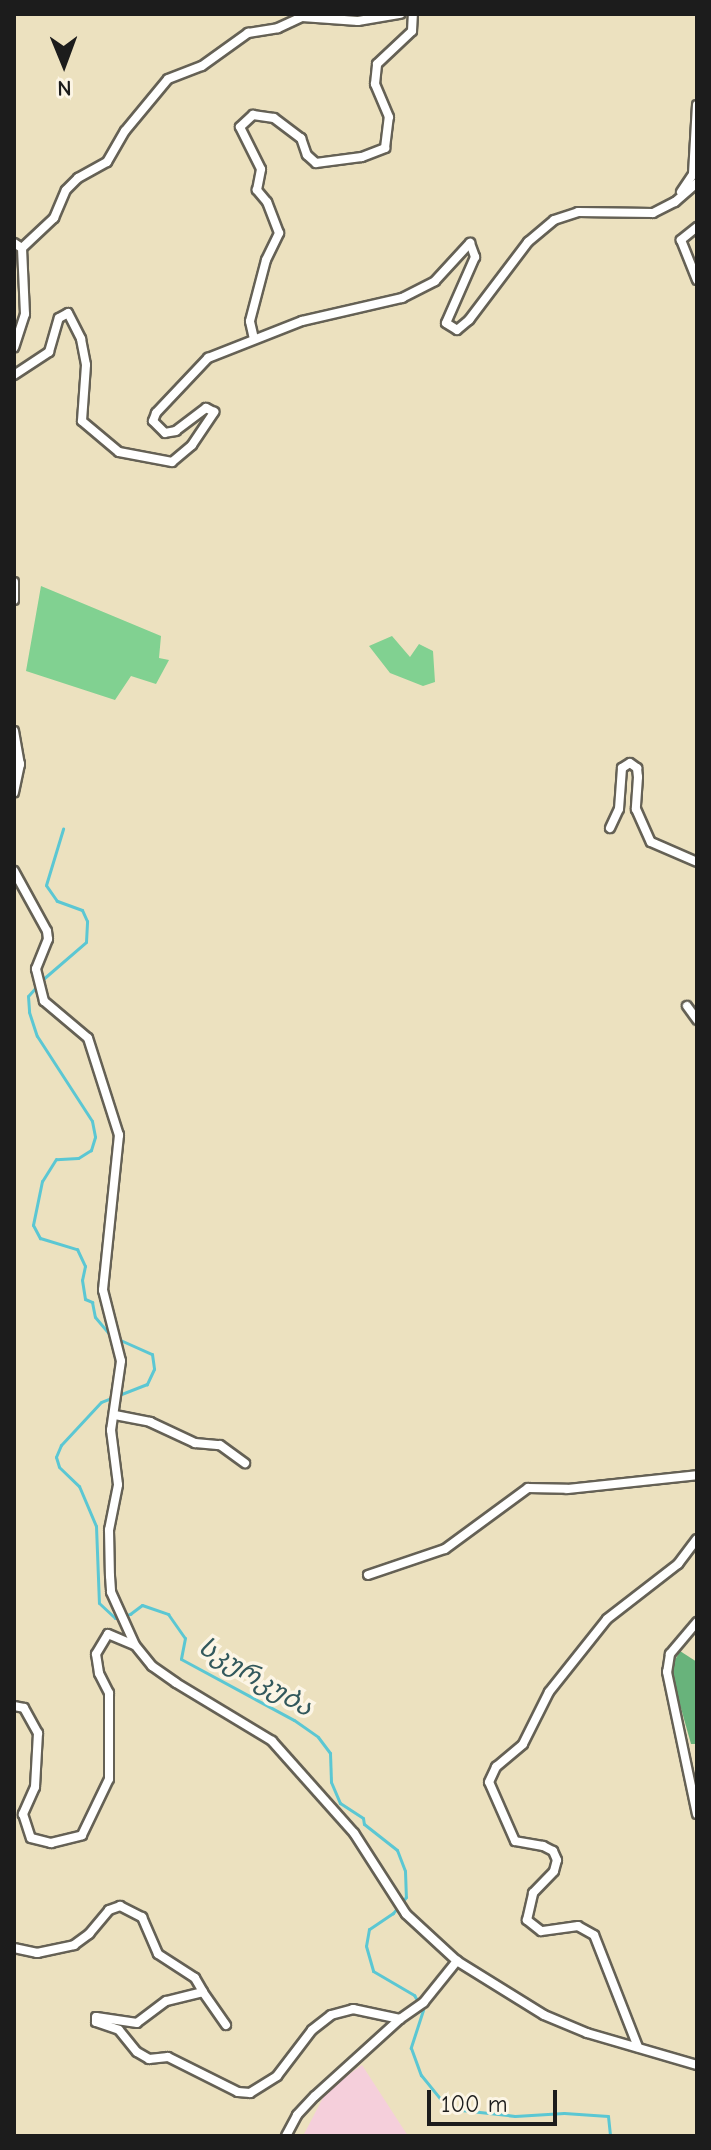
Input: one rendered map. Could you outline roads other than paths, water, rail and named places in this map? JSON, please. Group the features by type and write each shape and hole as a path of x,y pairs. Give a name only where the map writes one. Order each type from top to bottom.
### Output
{"street":[{"path":"14,347 25,314 18,246 54,218 66,190 78,178 107,162 125,131 168,79 202,66 248,33 278,28 302,17 358,21 400,14"},
{"path":"254,339 250,321 266,260 279,233 267,202 257,190 261,169 240,127 253,115 274,118 301,138 307,155 316,163 362,157 385,148 389,117 375,84 377,64 412,31 413,14"},
{"path":"675,202 693,174 697,105"},
{"path":"14,375 49,352 59,318 68,313 81,339 86,365 82,421 119,452 172,462 199,438 214,412 206,408 176,431 165,433 153,421 156,413 208,358 302,321 402,298 435,281 470,243 475,257 446,323 457,330 469,320 528,242 554,220 578,212 653,213 675,202 697,183"},
{"path":"697,227 681,240 697,280"},
{"path":"14,582 14,600"},
{"path":"14,731 20,764 14,792"},
{"path":"610,828 619,809 622,768 630,763 637,768 636,809 651,842 697,862"},
{"path":"14,871 47,931 48,939 36,969 41,993 53,1011 88,1038 119,1135 103,1290 118,1345 120,1390 111,1430 118,1485 109,1530 111,1592 135,1645 152,1666 176,1683 272,1741 354,1833 406,1914 457,1961 544,2015 587,2033 697,2065"},
{"path":"687,1006 697,1020"},
{"path":"115,1415 150,1422 186,1440 220,1445 245,1463"},
{"path":"368,1575 445,1549 528,1488 567,1489 697,1475"},
{"path":"638,2047 594,1935 578,1926 541,1931 527,1920 533,1893 554,1871 557,1860 553,1851 543,1846 515,1841 489,1782 496,1767 523,1744 549,1692 607,1619 678,1564 697,1539"},
{"path":"697,1622 670,1654 667,1672 697,1814"},
{"path":"14,1706 24,1708 38,1733 35,1787 23,1814 31,1838 51,1843 82,1835 109,1779 109,1693 99,1673 96,1654 108,1634 135,1645"},
{"path":"14,1948 37,1953 74,1945 89,1934 109,1910 120,1906 142,1917 158,1954 195,1978 226,2025"},
{"path":"286,2136 297,2115 315,2096 400,2019 420,2005 457,1961"},
{"path":"203,1992 166,2001 137,2023 99,2015 96,2022 119,2030 149,2059 176,2060 229,2088 250,2093 277,2076 312,2030 331,2015 353,2009 400,2019"}],"waterway":[{"name":"სკურკუბა","path":"42,980 86,942 87,921 82,910 57,901 46,885 63,829"},
{"name":"სკურკუბა","path":"37,986 28,996 29,1012 37,1036 92,1121 95,1137 91,1150 78,1158 56,1159 42,1181 33,1225 40,1238 77,1249 85,1266 82,1280 85,1299 92,1302 95,1317 111,1336"},
{"name":"სკურკუბა","path":"118,1339 152,1354 154,1369 147,1384 101,1402 61,1445 56,1457 59,1467 79,1486 96,1526 99,1603 115,1618 130,1614 142,1605 168,1614 185,1638 181,1659 294,1720 318,1737 330,1753 331,1782 340,1803 363,1818 364,1824 397,1850 405,1871 406,1897 393,1913 369,1929 366,1946 373,1971 414,1995 423,2010 411,2048 421,2075 442,2101 461,2110 515,2116 564,2113 608,2116 610,2136"}]}
